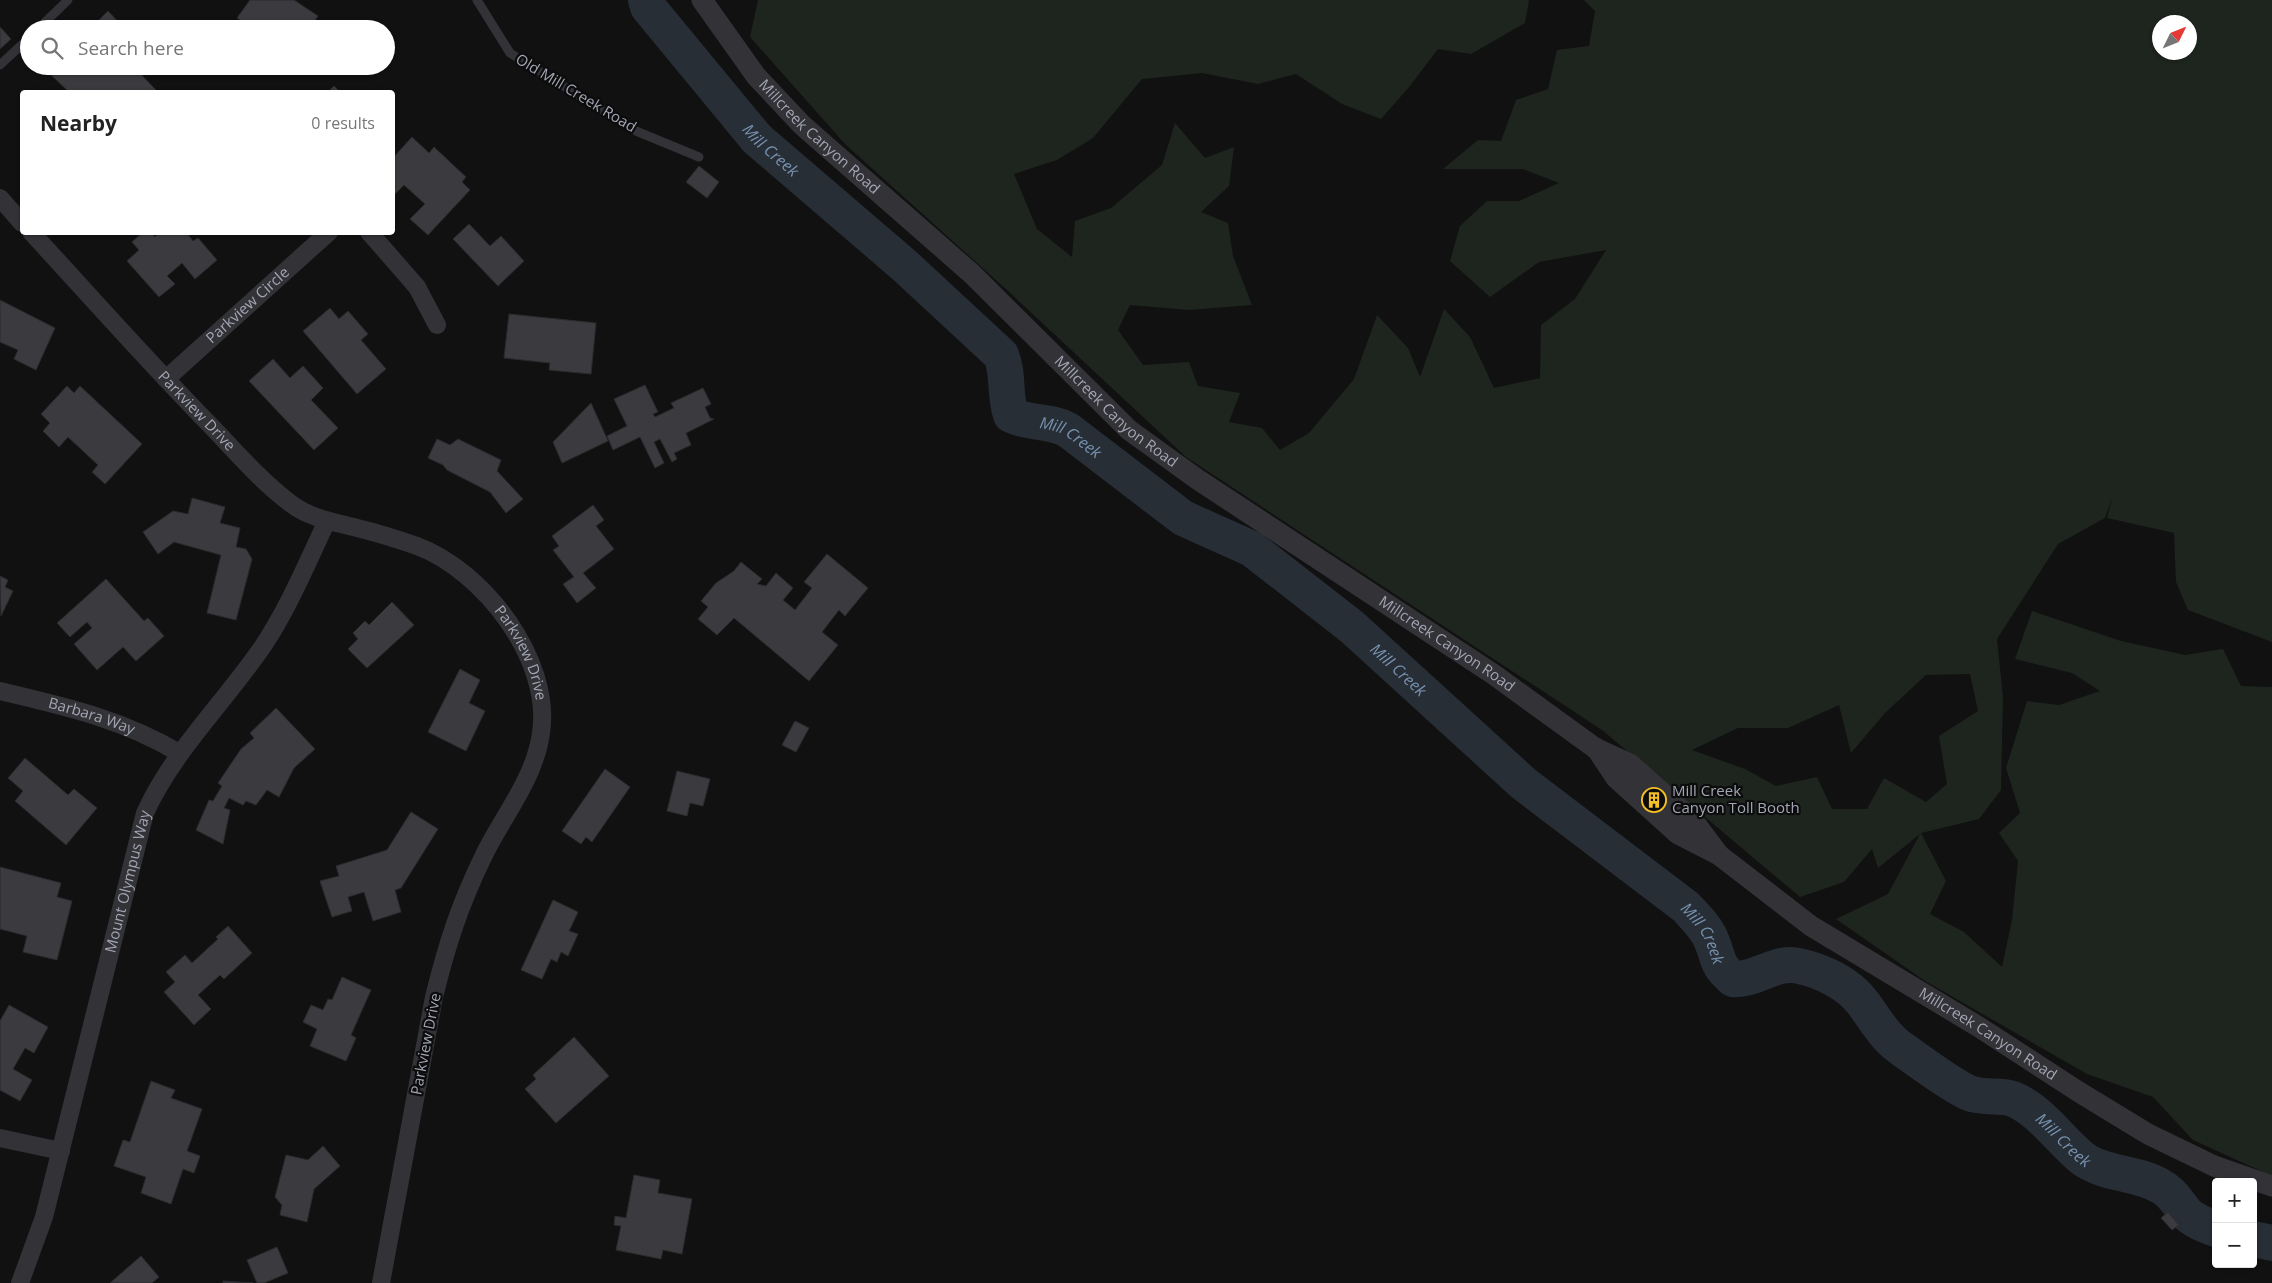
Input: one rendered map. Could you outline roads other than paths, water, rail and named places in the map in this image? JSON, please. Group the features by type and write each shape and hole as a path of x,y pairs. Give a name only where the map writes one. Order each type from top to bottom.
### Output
{"street":[{"name":"Millcreek Canyon Road","path":"702,0 756,76 796,119 960,264 1129,430 1197,479 1493,674 1595,748 1616,778 1678,834 1719,855 1811,926 1979,1026 2106,1109 2185,1153 2239,1176 2272,1186"},
{"path":"0,198 20,221"},
{"name":"Parkview Drive","path":"34,235 166,379 268,484 291,504 327,521 387,536 421,548 446,562 470,580 513,628 527,652 538,682 542,733 536,755 514,802 485,853 456,917 434,997 382,1283"},
{"name":"Parkview Circle","path":"166,379 327,235"},
{"path":"372,235 417,287 437,326"},
{"name":"Mount Olympus Way","path":"20,1283 44,1217 139,831 153,796 179,753 262,646 282,616 327,521"},
{"name":"Barbara Way","path":"0,691 89,714 134,728 179,753"},
{"path":"0,1138 61,1151"}],"lane":[{"path":"47,20 68,0"},
{"name":"Old Mill Creek Road","path":"477,0 510,53 636,130 699,157"},
{"path":"0,65 20,46"}],"waterway":[{"name":"Mill Creek","path":"646,0 648,7 757,139 905,266 1001,355 1011,415 1068,430 1183,518 1252,549 1352,627 1523,783 1686,907 1707,932 1719,962 1733,979 1750,977 1774,968 1791,965 1808,968 1834,979 1857,996 1885,1034 1896,1045 1944,1079 1975,1095 2003,1097 2023,1104 2091,1164 2110,1171 2151,1181 2164,1188 2189,1216 2212,1227"},
{"name":"Mill Creek","path":"2257,1240 2272,1243"}],"place":[{"name":"Mill Creek Canyon Toll Booth","path":"1654,800"}]}
